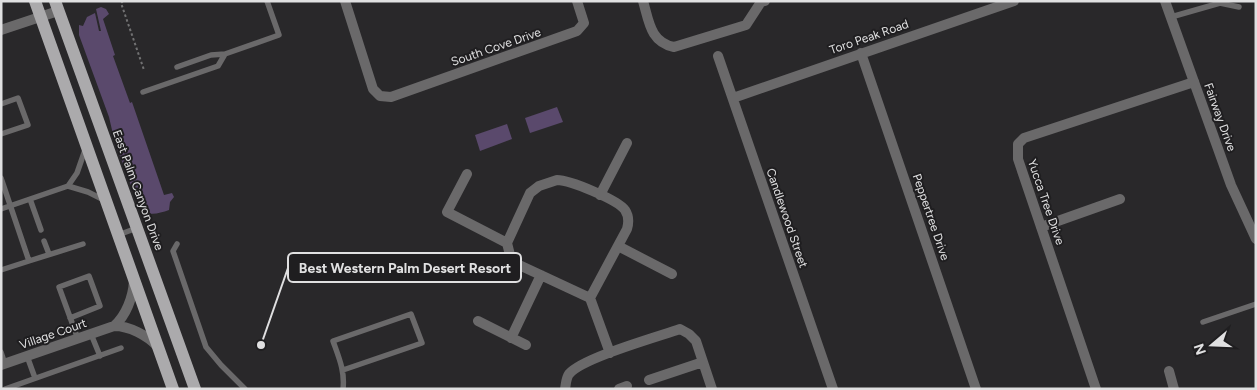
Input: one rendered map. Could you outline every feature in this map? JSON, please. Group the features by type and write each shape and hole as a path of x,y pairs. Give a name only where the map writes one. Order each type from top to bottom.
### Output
{"main road":[{"path":"35,1 173,389"},
{"name":"East Palm Canyon Drive","path":"56,6 195,389"}],"street":[{"name":"South Cove Drive","path":"345,1 373,90 380,96 392,97 578,31 584,23 577,1"},
{"path":"643,1 654,36 663,43 674,47 746,25 761,2 765,1"},
{"name":"Toro Peak Road","path":"733,98 1014,1"},
{"name":"Fairway Drive","path":"1165,1 1231,186 1256,239"},
{"path":"1,30 41,17 56,6"},
{"name":"Peppertree Drive","path":"862,53 976,389"},
{"name":"Candlewood Street","path":"718,56 833,389"},
{"name":"Yucca Tree Drive","path":"1096,389 1018,159 1018,144 1024,138 1194,82"},
{"path":"600,195 627,143"},
{"path":"466,174 447,212 507,243"},
{"path":"590,298 627,229 628,216 620,204 600,195 564,180 550,181 530,193 507,243 510,255 517,264 590,298 610,353"},
{"path":"1041,227 1120,199"},
{"path":"618,246 672,274"},
{"path":"511,338 541,275"},
{"path":"114,326 120,320 130,301 133,294 134,281"},
{"path":"478,321 526,345"},
{"path":"114,326 125,327 148,337 158,348"},
{"name":"Village Court","path":"3,364 114,326"},
{"path":"566,389 567,376 576,367 680,329 696,341 712,389"},
{"path":"649,380 703,362"},
{"path":"1169,371 1174,389"}],"lane":[{"path":"177,67 211,56 225,54 279,35 267,1"},
{"path":"1171,17 1220,3 1239,7"},
{"path":"144,92 218,66 225,54"},
{"path":"1,104 18,98 28,125 1,134"},
{"path":"68,186 77,173 87,146"},
{"path":"1,178 29,261"},
{"path":"1,209 68,186 88,192 106,201"},
{"path":"30,199 41,230"},
{"path":"118,235 137,228"},
{"path":"44,241 49,254"},
{"path":"2,269 83,244"},
{"path":"177,244 173,251 206,347 245,389"},
{"path":"70,318 100,306 89,276 59,287 70,318 78,339"},
{"path":"1203,322 1256,304"},
{"path":"343,370 422,343 411,314 333,342 343,370 343,389"},
{"path":"91,334 100,356"},
{"path":"5,389 121,348"},
{"path":"1,352 3,364"},
{"path":"27,356 36,378"}],"path":[{"path":"123,1 121,3 144,70"}],"shaded area":[{"path":"101,7 106,9 109,14 103,19 115,55 113,56 130,103 132,102 164,195 172,193 174,197 170,202 169,210 156,214 144,211 138,204 115,143 109,117 79,35 79,25 83,26 87,17 95,13 99,31 101,31 96,9"},
{"path":"557,107 563,122 530,133 525,118"},
{"path":"507,124 512,139 480,151 475,135"}],"place":[{"name":"Best Western Palm Desert Resort","path":"261,345"}]}
